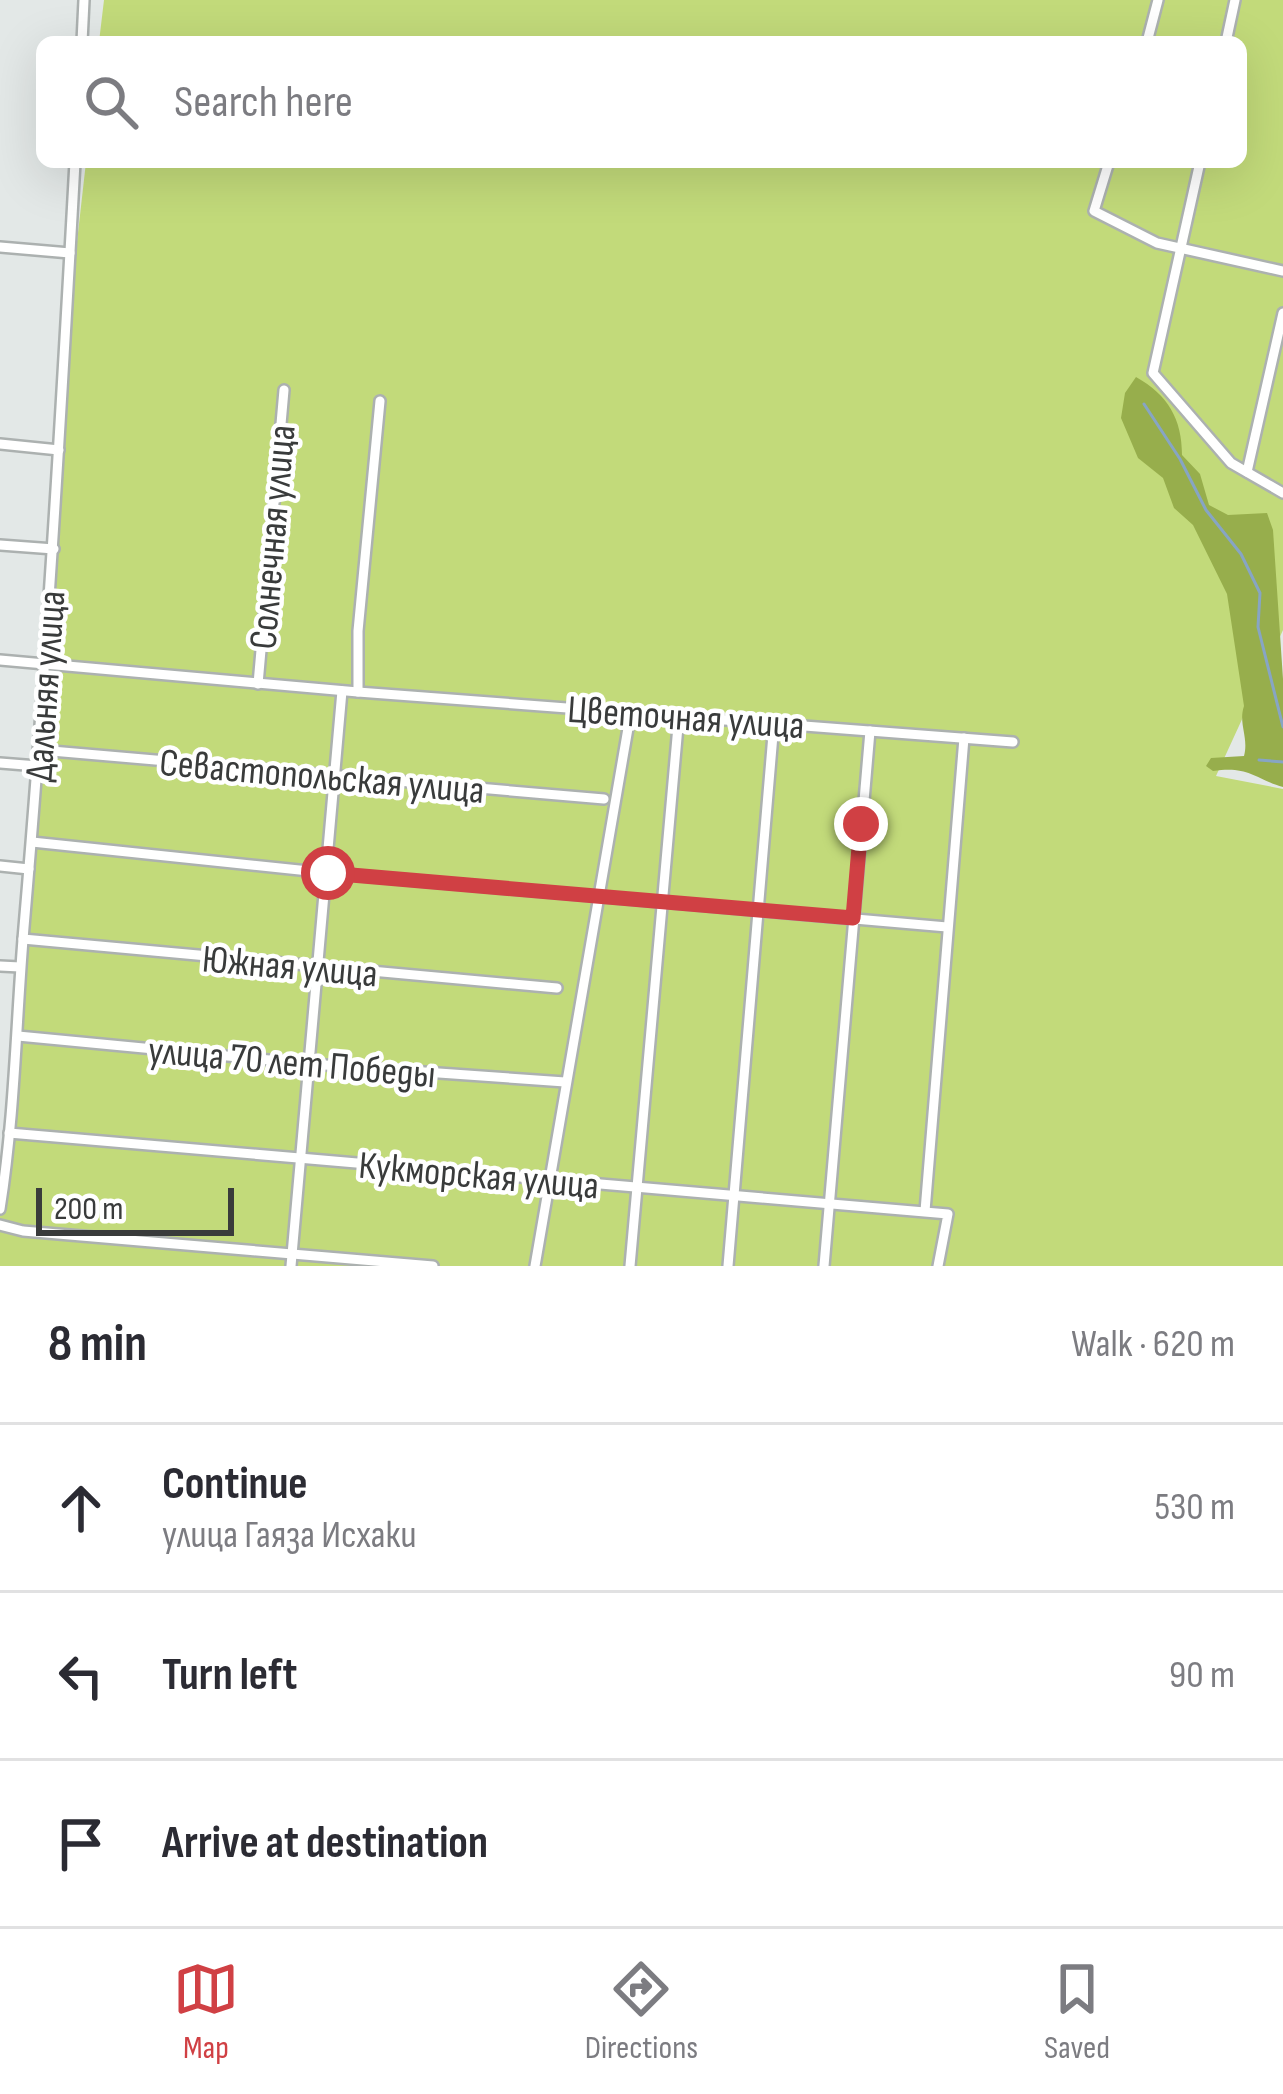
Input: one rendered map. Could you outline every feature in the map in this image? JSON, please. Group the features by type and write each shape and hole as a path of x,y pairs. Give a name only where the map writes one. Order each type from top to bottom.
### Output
{"street":[{"path":"82,36 84,0"},
{"path":"1149,36 1158,0"},
{"path":"1227,36 1235,0"},
{"name":"Дальняя улица","path":"0,1209 47,664 75,168"},
{"path":"1106,168 1094,211 1157,243 1283,271"},
{"path":"1199,168 1154,373 1220,452 1283,493"},
{"path":"0,247 70,253"},
{"path":"1247,472 1283,313"},
{"name":"Солнечная улица","path":"258,683 284,390"},
{"path":"358,692 358,632 380,400"},
{"path":"0,444 59,450"},
{"path":"0,545 54,549"},
{"path":"0,660 47,664"},
{"name":"Цветочная улица","path":"47,664 1012,742"},
{"path":"292,1260 342,691"},
{"path":"535,1266 631,711"},
{"path":"630,1266 679,715"},
{"path":"728,1266 774,723"},
{"path":"824,1266 870,731"},
{"path":"925,1211 964,738"},
{"name":"Севастопольская улица","path":"40,750 604,799"},
{"path":"0,763 38,766"},
{"path":"32,842 947,927"},
{"path":"0,866 29,869"},
{"name":"Южная улица","path":"23,938 557,988"},
{"path":"0,966 20,968"},
{"name":"улица 70 лет Победы","path":"18,1036 565,1082"},
{"path":"0,1062 16,1063"},
{"name":"Кукморская улица","path":"9,1133 948,1214 938,1266"},
{"path":"0,1225 292,1260 433,1266"}],"green space":[{"path":"104,0 1283,0 1283,630 1216,776 1283,789 1283,1266 0,1266 0,1181 8,1154 44,736 64,357 85,168 1247,168 1247,36 100,36"},
{"path":"1136,377 1171,409 1182,455 1200,474 1209,505 1228,515 1267,513 1273,530 1283,679 1283,787 1243,771 1213,771 1206,766 1211,758 1244,756 1245,749 1244,706 1227,594 1193,525 1174,508 1163,478 1138,458 1121,418 1125,393"}],"waterway":[{"path":"1144,404 1206,510 1241,554 1260,593 1258,627 1283,727"},
{"path":"1259,760 1283,762"}],"route":[{"path":"328,873 853,918 861,824"}]}
